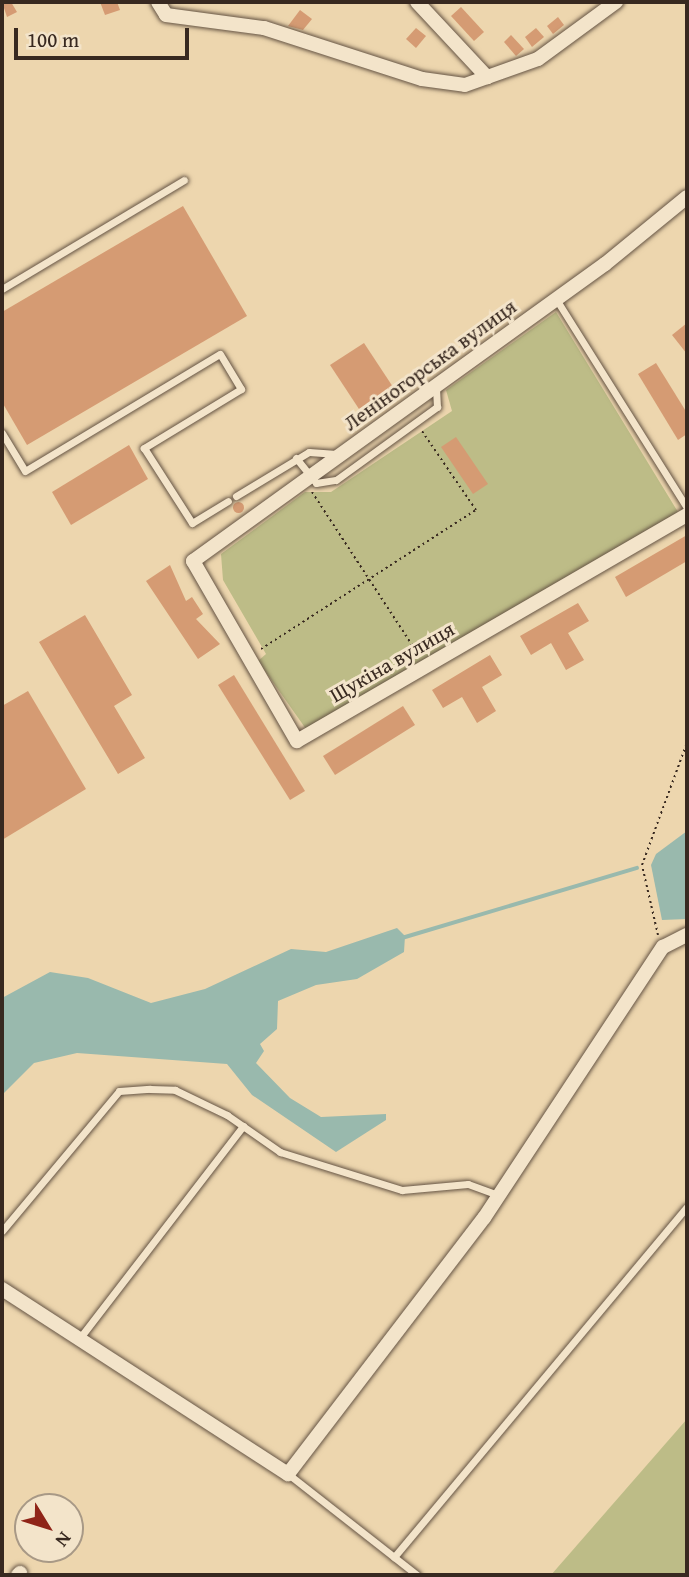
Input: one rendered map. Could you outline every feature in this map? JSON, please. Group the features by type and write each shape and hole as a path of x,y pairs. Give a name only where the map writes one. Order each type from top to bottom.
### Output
{"street":[{"path":"158,2 166,15 264,28 422,79 465,85 538,60 616,2"},
{"path":"417,2 487,77"},
{"name":"Леніногорська вулиця","path":"193,561 556,299 687,197"},
{"name":"Щукіна вулиця","path":"193,561 297,741 687,515"},
{"path":"2,1289 288,1474 499,1195 663,947 687,935"}],"lane":[{"path":"2,289 184,180"},
{"path":"556,299 687,508"},
{"path":"2,432 25,471 220,354 241,389 144,448 192,523 228,501"},
{"path":"296,458 307,479 316,483 336,480 437,407 436,387"},
{"path":"236,496 296,458 320,450 341,455"},
{"path":"2,1231 119,1091 175,1090 243,1126 280,1152 402,1190 468,1184 499,1195"},
{"path":"79,1339 243,1126"},
{"path":"394,1557 687,1207"},
{"path":"288,1474 417,1575"}],"path":[{"path":"248,657 476,510 417,422"},
{"path":"307,479 426,666"},
{"path":"663,947 642,864 687,743"}],"shaded area":[{"path":"556,312 678,512 306,729 258,661 266,654 223,580 221,554 305,492 331,492 452,411 446,390"},
{"path":"687,831 687,919 662,920 651,865 656,854"},
{"path":"397,928 405,936 404,952 357,979 316,985 278,1001 277,1029 260,1044 264,1051 256,1063 290,1098 321,1117 386,1114 386,1120 336,1152 252,1095 227,1064 77,1053 34,1063 2,1095 2,998 50,972 88,978 151,1003 205,989 291,949 326,952"},
{"path":"687,1419 687,1575 551,1575"}],"building":[{"path":"2,2 11,2 17,12 7,17"},
{"path":"100,2 117,2 120,10 105,15"},
{"path":"461,7 484,32 474,41 451,16"},
{"path":"300,10 312,19 303,30 288,26"},
{"path":"558,17 564,25 553,34 547,26"},
{"path":"416,28 426,36 416,48 406,39"},
{"path":"536,28 544,37 532,47 525,37"},
{"path":"511,35 524,49 516,56 504,42"},
{"path":"183,206 247,316 27,445 2,402 2,312"},
{"path":"687,323 687,354 672,335"},
{"path":"364,343 393,387 359,409 330,365"},
{"path":"656,363 687,413 687,434 678,440 638,374"},
{"path":"456,437 488,484 473,494 441,447"},
{"path":"129,445 148,479 71,525 52,492"},
{"path":"238,501 244,507 238,513 232,507"},
{"path":"687,535 687,561 626,597 615,577"},
{"path":"170,565 186,601 192,597 203,614 196,619 220,644 198,659 146,581"},
{"path":"578,603 589,621 568,633 584,660 566,670 551,643 531,655 520,636"},
{"path":"85,615 132,695 114,706 145,758 118,774 39,642"},
{"path":"490,655 502,675 482,687 496,711 477,723 462,697 443,708 432,690"},
{"path":"234,675 305,791 290,800 218,685"},
{"path":"28,691 86,789 2,840 2,706"},
{"path":"403,706 415,725 335,775 323,756"}],"waterway":[{"path":"402,938 637,868"}]}
